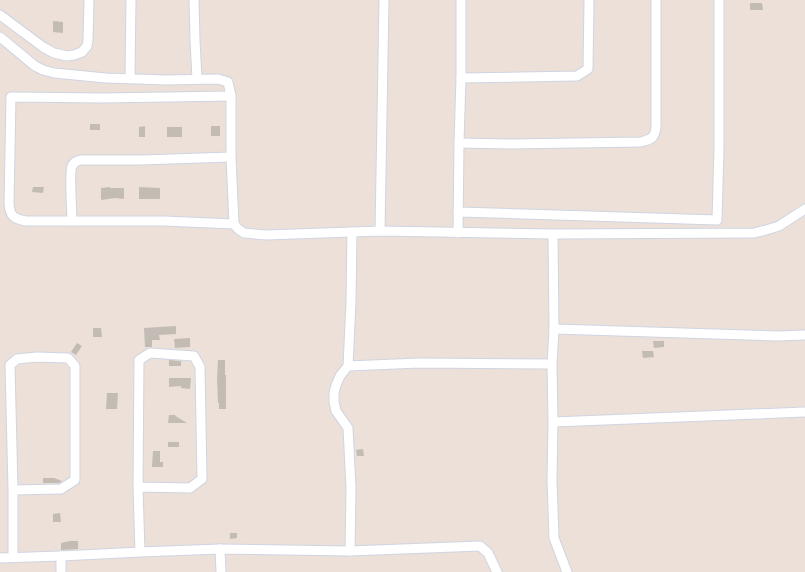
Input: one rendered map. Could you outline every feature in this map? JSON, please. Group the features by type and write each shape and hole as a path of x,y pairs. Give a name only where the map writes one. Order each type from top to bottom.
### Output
{"street":[{"path":"0,15 43,47 54,53 74,56 82,52 87,46 89,0"},
{"path":"130,78 131,0"},
{"path":"194,0 197,79"},
{"path":"380,231 384,0"},
{"path":"458,233 459,143 462,78 461,0"},
{"path":"462,78 577,76 588,68 589,0"},
{"path":"459,143 510,144 640,142 649,140 656,132 656,0"},
{"path":"458,212 716,220 719,148 719,0"},
{"path":"0,37 35,66 48,72 106,78 166,80 218,79 228,82 231,96 231,157 234,224 241,232 266,235 380,231 553,234 754,233 779,226 805,209"},
{"path":"231,96 103,98 11,97 9,210 17,220 26,221 164,221 234,224"},
{"path":"72,221 71,172 75,162 80,160 141,160 231,157"},
{"path":"350,551 348,428 336,411 334,393 340,376 348,366 352,232"},
{"path":"553,234 554,329 552,364 552,480 554,538 567,572"},
{"path":"554,329 777,336 805,335"},
{"path":"138,487 190,488 202,480 200,367 194,356 150,353 139,360 138,487 140,552"},
{"path":"13,490 61,489 74,480 74,366 68,358 37,357 17,359 10,365 13,557"},
{"path":"348,366 419,363 552,364"},
{"path":"553,422 805,412"},
{"path":"0,558 220,550 350,551 480,546 488,553 496,572"},
{"path":"220,550 221,572"},
{"path":"61,556 61,572"}],"building":[{"path":"750,3 762,3 763,10 750,10"},
{"path":"53,21 63,22 63,33 53,32"},
{"path":"90,124 100,124 100,130 90,130"},
{"path":"145,126 145,137 139,137 139,127"},
{"path":"211,126 220,126 220,136 211,136"},
{"path":"167,127 182,127 182,137 167,137"},
{"path":"33,187 44,187 43,193 32,192"},
{"path":"139,187 160,188 160,199 139,199"},
{"path":"101,188 124,188 124,199 115,198 101,200"},
{"path":"176,326 176,334 159,335 160,340 152,340 152,347 145,347 144,328"},
{"path":"93,328 101,328 102,337 93,337"},
{"path":"190,338 190,347 175,348 174,339"},
{"path":"653,341 664,341 664,347 654,348"},
{"path":"77,343 82,346 76,355 71,352"},
{"path":"642,351 653,351 654,357 643,358"},
{"path":"169,360 181,361 181,366 169,366"},
{"path":"218,360 225,360 226,409 219,409 218,403"},
{"path":"169,378 191,378 190,389 181,388 181,386 169,387"},
{"path":"107,393 118,393 117,409 106,409"},
{"path":"169,415 175,415 187,423 168,423"},
{"path":"168,442 179,442 179,447 168,447"},
{"path":"363,449 364,456 357,456 356,450"},
{"path":"153,451 160,451 160,462 163,462 163,467 152,467"},
{"path":"43,478 54,478 62,481 59,483 43,483"},
{"path":"60,513 61,522 53,522 53,514"},
{"path":"230,533 237,533 237,538 230,539"},
{"path":"78,541 78,549 61,550 61,543"}]}
